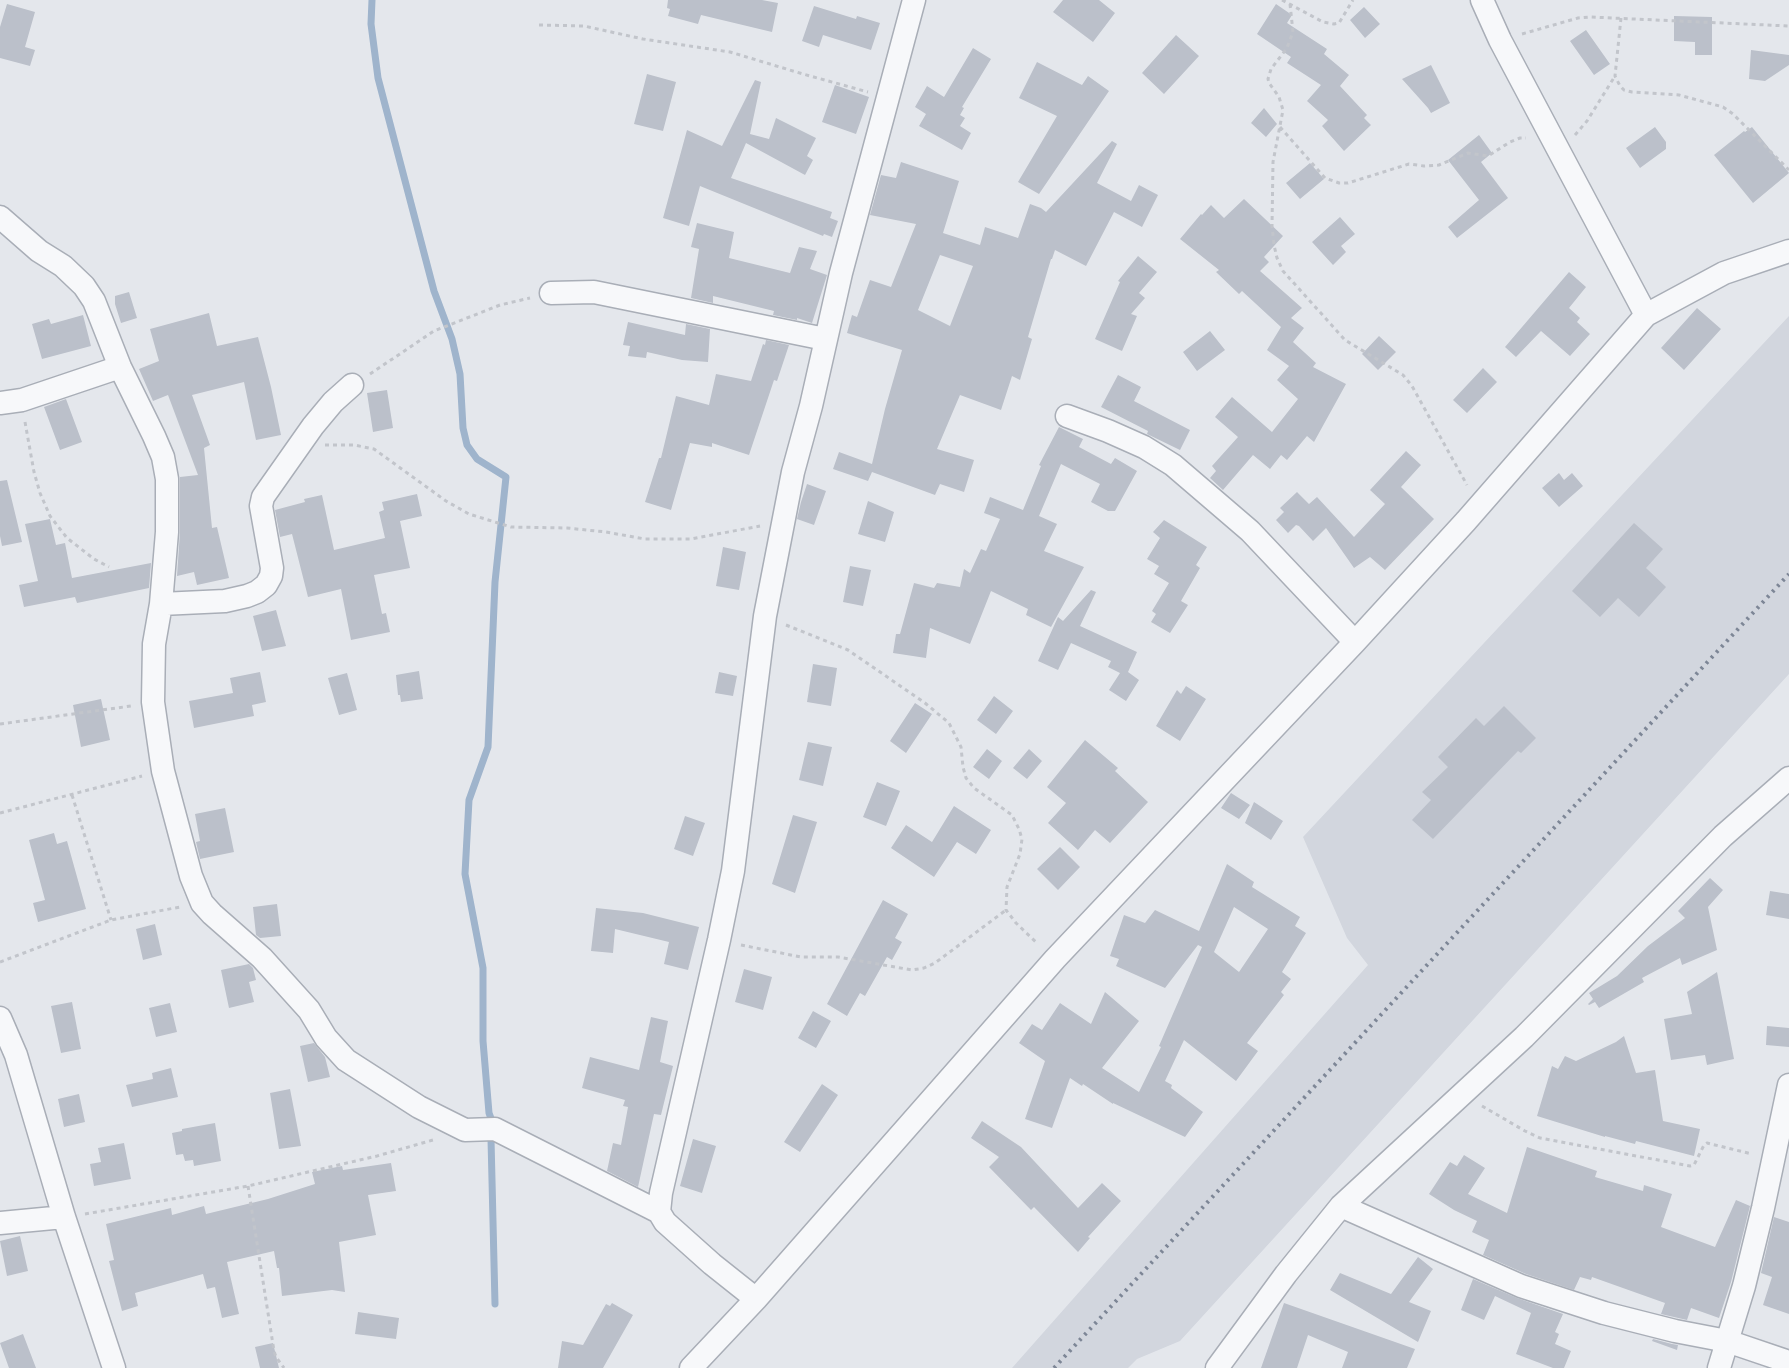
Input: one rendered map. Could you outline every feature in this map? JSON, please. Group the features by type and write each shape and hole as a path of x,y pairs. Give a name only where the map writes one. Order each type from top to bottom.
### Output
{"street":[{"path":"756,1299 664,1222 659,1212 663,1183 733,871 765,616 793,472 811,406 841,273 914,0"},
{"path":"1482,0 1500,40 1646,315"},
{"path":"0,217 84,286 94,301 120,367 163,457 168,479 167,532 161,604 154,644 153,702 163,771 192,876 202,902 212,914 262,958 309,1010 326,1038 346,1060 419,1107 465,1130 494,1129 659,1212"},
{"path":"691,1368 756,1299 1055,959 1355,642 1646,315 1724,274 1789,251"},
{"path":"551,293 594,292 825,339"},
{"path":"11,401 120,367"},
{"path":"161,604 225,601 247,596 257,592 266,585 271,576 272,568 261,506 263,497 297,446 333,402 352,385"},
{"path":"1067,416 1144,446 1173,465 1250,531 1355,642"},
{"path":"1218,1368 1286,1274 1341,1206 1524,1037 1723,836 1789,778"},
{"path":"0,1018 16,1055 64,1217 114,1368"},
{"path":"1719,1368 1744,1286 1789,1085"},
{"path":"1341,1206 1521,1286 1604,1313 1675,1331 1727,1341 1789,1362"},
{"path":"0,1223 64,1217"}],"path":[{"path":"1282,0 1323,22 1334,24 1339,23 1353,0"},
{"path":"1296,7 1297,0"},
{"path":"1290,4 1293,32 1287,48 1271,69 1268,79 1282,102 1283,110 1273,162 1272,226 1274,246 1283,271 1344,340 1403,375 1412,386 1478,506"},
{"path":"1500,40 1578,18 1621,18 1789,26"},
{"path":"1280,127 1325,178 1339,183 1348,183 1409,164 1438,165 1468,153 1488,156 1520,138 1569,139 1581,129 1615,76 1621,18"},
{"path":"539,25 584,26 642,39 730,52 889,97"},
{"path":"1615,76 1624,90 1679,95 1723,107 1733,114 1789,170"},
{"path":"352,385 434,331 500,305 551,293"},
{"path":"11,401 27,442 40,492 50,516 67,538 94,559 109,567"},
{"path":"297,446 354,445 374,449 446,501 469,514 510,526 567,528 645,538 691,539 784,521"},
{"path":"765,616 848,650 925,703 949,723 961,748 966,778 974,788 1012,815 1019,829 1022,839 1020,854 1007,887 1006,910 1016,923 1055,959"},
{"path":"0,724 153,702"},
{"path":"0,813 163,771"},
{"path":"72,794 111,920"},
{"path":"0,962 111,920 202,902"},
{"path":"719,940 802,957 838,957 912,970 924,968 935,963 1006,910"},
{"path":"1462,1095 1540,1138 1690,1166 1694,1165 1704,1145 1707,1143 1773,1160"},
{"path":"64,1217 248,1186 377,1156 465,1130"},
{"path":"248,1186 274,1350 276,1357 284,1368"}],"shaded area":[{"path":"1789,316 1789,674 1180,1341 1137,1359 1128,1368 1012,1368 1368,965 1347,938 1303,837"}],"building":[{"path":"668,0 762,0 778,3 772,32 701,15 698,24 668,16 670,9 667,8"},
{"path":"1063,0 1099,0 1115,13 1093,42 1053,12"},
{"path":"7,4 35,12 25,47 35,50 30,66 0,58 0,27"},
{"path":"1276,4 1292,15 1287,23 1327,49 1324,54 1349,75 1340,86 1367,115 1364,118 1371,125 1344,151 1322,126 1328,120 1307,101 1321,85 1287,63 1291,57 1257,34"},
{"path":"814,6 856,19 857,16 880,23 871,50 823,35 819,47 802,41"},
{"path":"1364,7 1380,24 1365,38 1350,20"},
{"path":"1674,16 1712,17 1712,55 1695,55 1695,42 1674,41"},
{"path":"1586,30 1610,64 1594,75 1570,41"},
{"path":"1176,35 1199,56 1164,94 1142,73"},
{"path":"973,48 991,59 962,107 964,108 960,115 965,118 960,126 971,133 962,150 919,126 926,114 915,107 927,86 944,97"},
{"path":"1751,50 1789,55 1789,65 1765,81 1749,79"},
{"path":"1037,62 1082,85 1088,76 1109,91 1039,194 1018,182 1057,116 1019,98"},
{"path":"1431,65 1450,103 1431,113 1402,79"},
{"path":"647,74 676,82 663,131 634,124"},
{"path":"755,80 761,82 750,134 769,139 776,118 816,138 807,156 813,160 805,175 746,143 731,178 832,212 830,218 838,221 832,237 824,234 823,236 700,186 689,226 663,218 687,130 722,146"},
{"path":"835,85 869,97 856,134 822,122"},
{"path":"1264,108 1277,124 1266,137 1251,123"},
{"path":"1655,127 1666,142 1666,149 1640,168 1626,148"},
{"path":"1752,127 1789,173 1753,203 1714,155 1744,131"},
{"path":"1479,135 1492,153 1481,162 1508,198 1457,238 1448,227 1479,200 1448,160"},
{"path":"1112,141 1117,144 1097,183 1131,201 1139,185 1158,195 1142,227 1114,212 1086,266 1055,250 1028,337 1032,339 1020,380 1012,376 1001,410 960,395 937,449 974,460 964,492 940,484 935,495 872,472 868,481 833,469 839,452 872,464 902,350 847,333 852,315 857,317 870,280 891,287 916,224 870,215 881,175 896,178 901,162 959,181 943,233 980,245 985,227 1018,238 1030,204 1046,212","holes":["940,255 973,266 950,326 918,310"]},
{"path":"1310,163 1324,179 1300,199 1286,183"},
{"path":"1244,199 1283,236 1264,257 1269,262 1260,271 1302,308 1291,318 1304,328 1293,342 1316,363 1313,367 1346,384 1314,442 1307,436 1287,460 1281,455 1270,469 1253,455 1223,490 1210,478 1216,471 1212,466 1238,437 1215,417 1232,397 1272,432 1298,399 1277,380 1289,366 1267,350 1281,327 1242,291 1239,294 1216,272 1219,270 1180,239 1211,205 1224,218"},
{"path":"1340,217 1355,234 1341,246 1346,252 1333,265 1312,242"},
{"path":"697,223 734,232 729,258 790,273 799,247 817,251 810,269 827,275 812,323 797,318 797,320 773,315 774,311 713,296 713,303 691,298 699,249 691,247"},
{"path":"1138,256 1157,272 1139,293 1145,298 1131,314 1137,316 1122,351 1095,339 1120,282 1118,281"},
{"path":"1569,272 1586,287 1569,308 1580,318 1577,322 1590,334 1570,356 1541,331 1516,357 1505,347"},
{"path":"129,292 137,318 121,323 115,304 115,296"},
{"path":"1697,308 1721,329 1684,370 1661,348"},
{"path":"209,313 217,346 258,337 281,435 256,440 244,382 192,395 210,445 204,448 212,528 217,527 229,578 197,585 194,572 177,576 180,532 180,477 198,475 168,395 153,401 139,369 159,361 150,329"},
{"path":"83,315 91,346 42,359 32,324 49,319 51,324"},
{"path":"628,322 685,335 686,324 710,329 708,362 682,360 647,352 646,358 628,356 630,346 623,345"},
{"path":"1210,331 1225,350 1197,371 1183,352"},
{"path":"1379,336 1396,352 1378,370 1362,354"},
{"path":"766,340 789,345 777,381 774,380 749,455 712,443 712,447 690,443 671,510 645,502 659,458 661,458 676,396 709,405 716,374 751,381"},
{"path":"1483,368 1497,382 1467,413 1453,400"},
{"path":"1118,375 1141,387 1134,401 1190,430 1180,450 1147,434 1148,431 1101,407"},
{"path":"387,390 393,428 373,432 367,393"},
{"path":"66,399 82,442 60,450 44,407"},
{"path":"1059,427 1083,439 1079,447 1111,464 1115,458 1137,471 1115,511 1108,511 1091,502 1100,484 1061,464 1039,516 1057,524 1044,551 1084,567 1051,627 1026,615 1028,609 991,591 970,644 930,628 926,658 893,653 896,634 900,634 914,583 934,588 937,583 960,587 964,569 970,573 981,549 986,551 1000,519 984,513 990,497 1023,510 1041,466 1039,465"},
{"path":"1406,451 1421,465 1401,487 1434,519 1385,570 1370,557 1354,568 1326,528 1313,541 1299,526 1296,525 1288,533 1276,520 1284,512 1280,508 1297,492 1309,504 1317,497 1354,537 1385,504 1370,490"},
{"path":"1559,473 1564,480 1572,473 1583,486 1559,507 1542,488"},
{"path":"7,480 22,542 2,546 0,536 0,481"},
{"path":"807,484 826,491 814,525 797,519"},
{"path":"417,494 422,516 400,521 410,568 374,575 382,614 386,613 390,632 351,640 341,589 308,597 292,534 280,537 275,510 305,502 304,499 322,495 334,550 385,538 379,512 384,510 382,502"},
{"path":"868,501 894,512 885,542 858,534"},
{"path":"50,519 56,545 65,543 72,578 151,563 149,588 77,603 75,597 24,607 19,585 38,581 25,524"},
{"path":"1164,520 1207,547 1196,565 1200,568 1181,601 1188,605 1170,633 1151,622 1156,614 1152,611 1169,583 1154,574 1159,566 1147,559 1160,538 1153,532"},
{"path":"1634,523 1663,549 1646,568 1666,587 1639,617 1618,598 1600,617 1572,591"},
{"path":"723,547 746,552 739,590 716,586"},
{"path":"850,566 871,570 863,606 843,602"},
{"path":"1091,590 1096,592 1080,626 1137,652 1128,672 1139,680 1126,701 1109,690 1120,673 1108,667 1111,661 1071,643 1058,670 1038,661 1058,617 1063,621"},
{"path":"276,610 286,646 262,651 253,616"},
{"path":"813,664 837,668 831,706 807,702"},
{"path":"419,671 423,699 401,702 400,695 398,695 396,675"},
{"path":"260,672 266,702 252,705 254,716 194,728 189,701 233,693 230,678"},
{"path":"719,672 737,676 733,696 715,693"},
{"path":"347,673 357,710 339,715 328,678"},
{"path":"1186,686 1206,699 1180,741 1156,726 1177,690 1181,694"},
{"path":"994,696 1013,711 996,734 977,720"},
{"path":"101,699 110,740 81,747 73,705"},
{"path":"915,703 932,714 906,753 890,741"},
{"path":"1504,706 1536,738 1521,753 1518,751 1433,839 1412,820 1431,800 1422,792 1448,767 1438,757 1476,718 1484,726"},
{"path":"1085,740 1118,768 1115,771 1148,802 1110,843 1095,830 1078,850 1048,823 1066,803 1047,787"},
{"path":"808,742 832,747 823,786 799,780"},
{"path":"987,749 1002,761 989,779 973,767"},
{"path":"1029,749 1042,761 1027,779 1013,768"},
{"path":"877,782 900,791 886,826 863,817"},
{"path":"1231,793 1250,805 1239,819 1221,808"},
{"path":"1254,802 1283,821 1271,840 1245,823"},
{"path":"954,806 991,830 976,854 957,842 934,877 891,848 906,825 932,842"},
{"path":"225,808 234,852 200,859 196,842 200,841 195,814"},
{"path":"793,815 817,822 795,893 772,884"},
{"path":"685,816 705,823 693,856 674,849"},
{"path":"54,833 57,844 67,841 86,909 38,922 33,903 45,900 29,840"},
{"path":"1060,847 1080,867 1058,890 1037,869"},
{"path":"1227,864 1254,882 1252,887 1300,917 1295,926 1306,933 1282,972 1291,979 1281,992 1284,995 1247,1043 1258,1051 1236,1081 1184,1040 1165,1081 1172,1085 1171,1088 1203,1112 1185,1137 1113,1104 1083,1084 1082,1086 1070,1078 1052,1128 1025,1119 1045,1061 1019,1043 1032,1024 1042,1030 1060,1003 1091,1024 1105,992 1139,1021 1102,1068 1139,1092 1161,1047 1159,1046 1202,947 1198,945 1165,988 1116,966 1119,959 1110,956 1124,915 1145,923 1155,910 1199,931","holes":["1234,907 1268,929 1239,972 1214,952"]},
{"path":"1710,878 1723,890 1708,907 1717,950 1682,965 1680,958 1642,978 1644,982 1599,1008 1595,1002 1589,1005 1593,999 1589,993 1617,976 1648,946 1685,918 1678,911"},
{"path":"1770,891 1789,894 1789,919 1766,915"},
{"path":"883,900 908,914 895,938 902,942 892,960 887,957 865,996 860,993 847,1016 827,1004"},
{"path":"277,904 281,936 260,938 256,935 253,907"},
{"path":"596,908 643,913 699,927 688,970 664,964 669,942 615,929 613,953 591,951"},
{"path":"155,924 162,955 143,960 136,929"},
{"path":"249,964 253,968 256,980 249,982 254,1002 229,1008 221,970"},
{"path":"744,969 772,977 763,1010 735,1002"},
{"path":"1717,972 1734,1059 1707,1065 1705,1055 1671,1060 1664,1019 1692,1014 1687,992"},
{"path":"72,1002 81,1049 61,1053 51,1006"},
{"path":"170,1003 177,1032 156,1037 149,1008"},
{"path":"813,1011 831,1021 816,1048 798,1038"},
{"path":"651,1017 668,1021 660,1062 673,1066 661,1115 654,1114 638,1187 607,1171 613,1143 621,1145 628,1107 623,1106 625,1100 582,1088 590,1057 639,1070"},
{"path":"1767,1026 1789,1028 1789,1047 1766,1045"},
{"path":"1624,1036 1636,1073 1655,1070 1663,1121 1700,1129 1694,1156 1636,1141 1635,1144 1605,1137 1537,1116 1552,1066 1558,1069 1565,1056 1576,1061 1616,1042"},
{"path":"314,1043 325,1057 330,1077 308,1082 300,1046"},
{"path":"171,1068 178,1097 132,1107 126,1085 153,1079 152,1073"},
{"path":"822,1084 838,1095 800,1152 784,1142"},
{"path":"290,1089 301,1146 279,1149 270,1093"},
{"path":"79,1094 85,1122 64,1127 58,1099"},
{"path":"982,1121 1021,1147 1078,1208 1102,1183 1121,1201 1088,1237 1090,1238 1078,1252 1034,1207 1031,1210 989,1167 999,1157 971,1138"},
{"path":"215,1123 221,1161 194,1166 193,1160 185,1161 183,1154 176,1155 172,1133 182,1131 182,1129"},
{"path":"693,1139 716,1146 702,1193 680,1186"},
{"path":"124,1143 131,1179 94,1186 90,1164 101,1162 98,1148"},
{"path":"1527,1147 1597,1171 1595,1177 1643,1191 1644,1185 1672,1194 1661,1227 1715,1247 1736,1200 1750,1206 1731,1282 1719,1318 1691,1308 1687,1320 1661,1314 1665,1303 1592,1277 1591,1280 1580,1277 1574,1290 1526,1274 1483,1255 1489,1240 1472,1232 1477,1221 1454,1210 1429,1194 1450,1162 1457,1166 1464,1155 1485,1168 1468,1194 1507,1213"},
{"path":"391,1163 396,1191 368,1195 376,1235 339,1242 345,1292 332,1290 282,1296 279,1268 277,1268 274,1251 227,1262 239,1314 222,1318 215,1287 207,1289 203,1274 135,1293 138,1306 122,1311 109,1261 114,1260 106,1224 171,1208 172,1215 204,1206 206,1214 268,1199 315,1184 312,1172 342,1166 343,1170"},
{"path":"1774,1217 1789,1222 1789,1314 1763,1305 1772,1277 1761,1273"},
{"path":"20,1236 28,1271 7,1276 0,1241"},
{"path":"1418,1257 1433,1269 1409,1302 1431,1311 1418,1342 1330,1290 1340,1273 1391,1294"},
{"path":"1473,1279 1517,1298 1563,1314 1555,1332 1559,1334 1555,1344 1571,1351 1564,1368 1553,1368 1516,1354 1531,1313 1495,1296 1484,1320 1461,1310"},
{"path":"612,1303 633,1315 603,1368 558,1368 562,1341 583,1345 606,1304 610,1306"},
{"path":"1284,1303 1415,1349 1407,1368 1342,1368 1348,1352 1308,1335 1297,1368 1261,1368"},
{"path":"358,1312 399,1318 396,1339 355,1334"},
{"path":"23,1334 36,1368 9,1368 0,1343"},
{"path":"1653,1339 1678,1345 1677,1350 1652,1341"},
{"path":"273,1343 279,1368 260,1368 255,1347"}],"waterway":[{"path":"372,0 371,24 378,78 434,291 452,339 460,374 463,428 467,445 477,459 506,477 495,582 488,747 469,800 465,874 483,968 483,1041 489,1113 495,1129 491,1139 495,1304"}],"railway":[{"path":"1054,1368 1789,574"}]}
